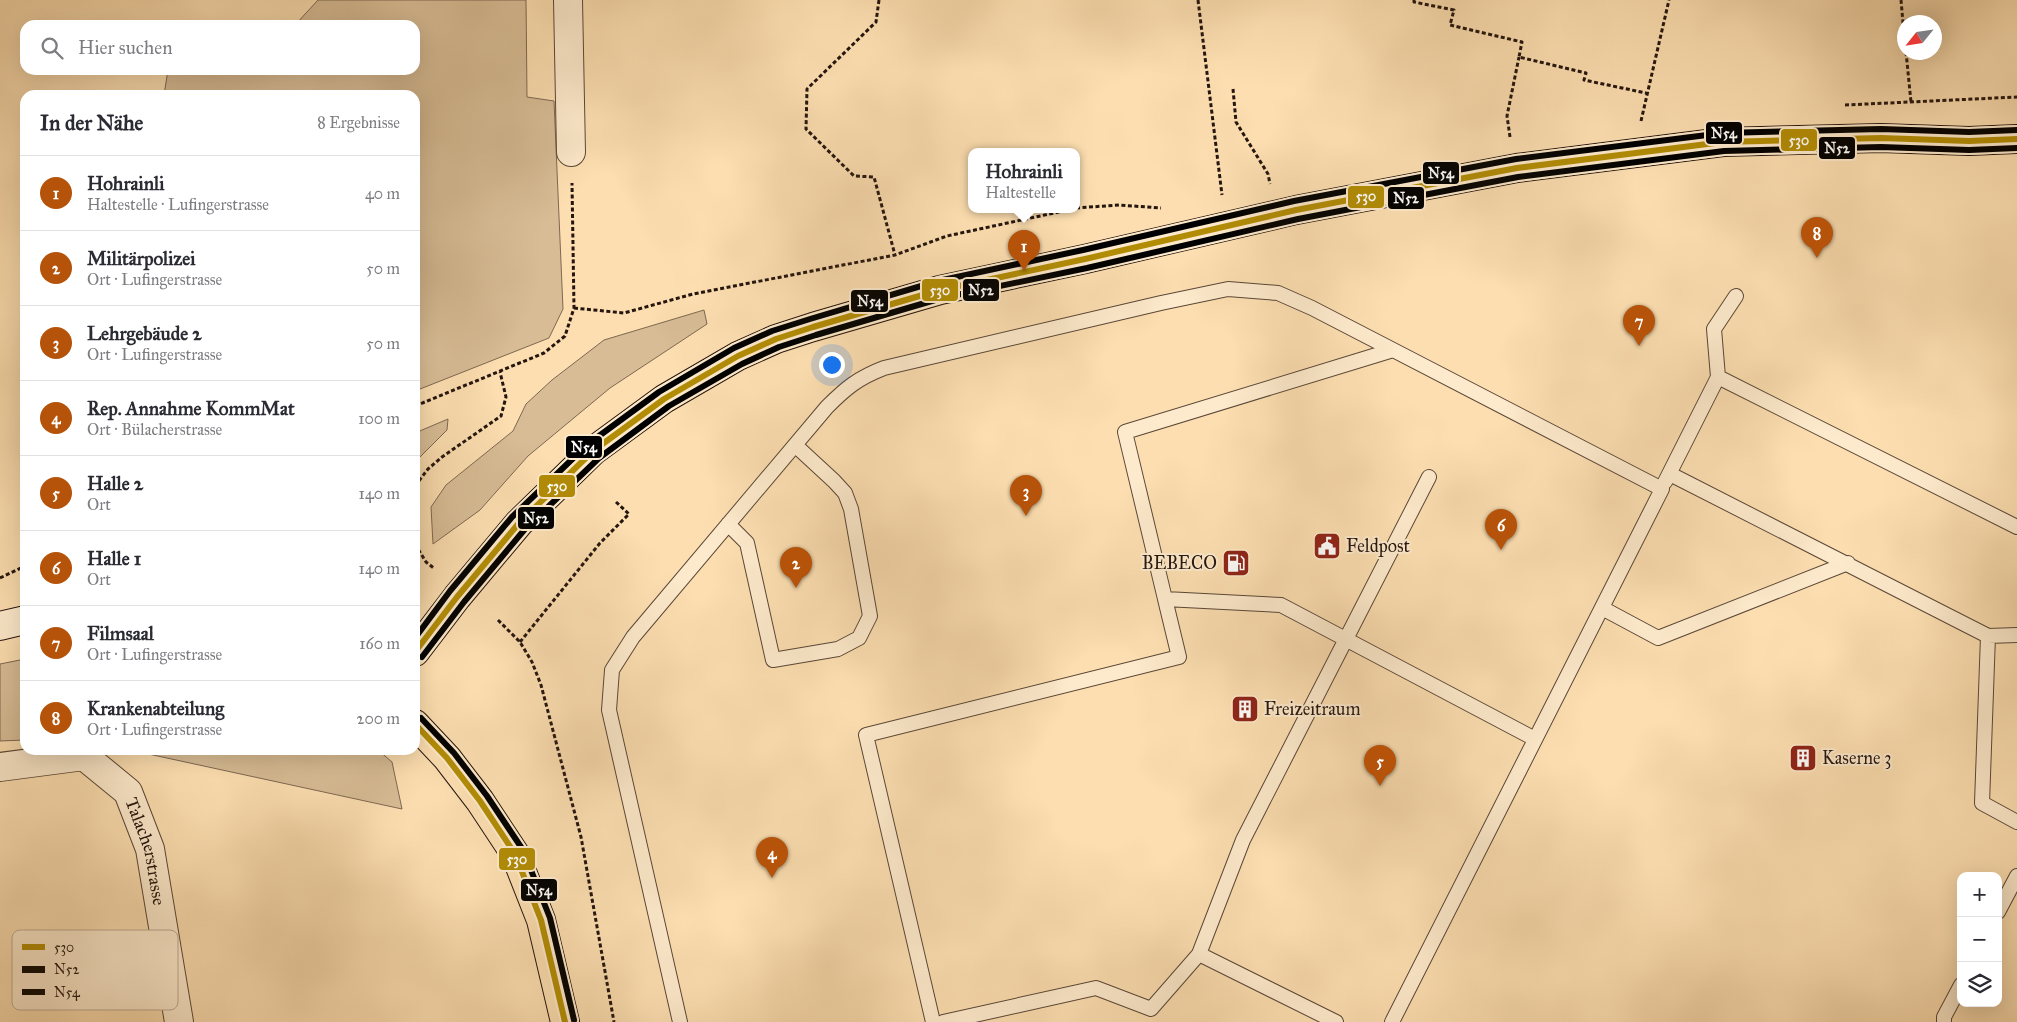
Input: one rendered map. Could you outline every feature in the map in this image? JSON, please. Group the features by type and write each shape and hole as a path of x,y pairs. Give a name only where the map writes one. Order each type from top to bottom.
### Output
{"main road":[{"path":"420,645 457,597 519,523 593,451 664,399 738,356 813,327 940,290 1085,259 1296,210 1516,168 1724,142 1881,138 1969,141 2017,139"},
{"path":"420,729 447,758 515,854 540,920 565,1022"}],"street":[{"path":"568,0 571,152"},
{"path":"0,626 20,621"},
{"name":"Talacherstrasse","path":"0,767 84,756 128,792 150,849 164,930"}],"lane":[{"path":"680,1022 609,710 612,670 633,637 826,407 846,387 863,376 884,368 1228,289 1278,293 1393,350 1662,490"},
{"path":"1392,1022 1718,377 1714,329 1736,296"},
{"path":"933,1022 866,735 1179,657 1125,432 1393,350"},
{"path":"1718,377 2017,527"},
{"path":"728,524 748,543 773,660 838,649 859,638 870,616 851,509 845,493 834,480 794,445"},
{"path":"1670,474 1988,636 2017,635"},
{"path":"943,1022 1096,988 1151,1009 1198,954 1243,840 1429,477"},
{"path":"1602,608 1658,638 1848,563"},
{"path":"1165,599 1281,605 1535,739"},
{"path":"1988,636 1982,804 2017,822"},
{"path":"2002,904 2017,876"},
{"path":"1198,954 1336,1022"},
{"path":"1944,1022 1944,1017 1957,993"}],"path":[{"path":"879,0 876,22 807,89 806,129 854,176 874,177 895,255"},
{"path":"1198,0 1223,203"},
{"path":"1414,0 1414,2 1454,10 1450,25 1522,42 1507,116 1510,139"},
{"path":"1641,121 1668,0"},
{"path":"1901,0 1902,15"},
{"path":"1519,57 1586,73 1584,80 1646,93"},
{"path":"1907,60 1911,102"},
{"path":"1233,89 1236,122 1268,174 1271,187"},
{"path":"420,404 544,353 565,336 574,308 571,152"},
{"path":"574,308 624,312 693,294 895,255 946,236 1054,213"},
{"path":"420,479 428,469 442,457 501,416 506,397 500,372"},
{"path":"520,642 600,543 629,514 616,502"},
{"path":"420,552 426,562 436,569"},
{"path":"0,578 20,568"},
{"path":"498,620 520,642 532,662 541,685 581,837 614,1022"}],"shaded area":[{"path":"318,0 526,0 527,97 554,101 563,309 549,338 420,389 420,90 165,90 167,75 420,75 420,20 300,20"},
{"path":"704,310 707,324 610,388 528,456 480,510 433,544 431,507 446,485 513,431 526,404 552,380 604,340"},
{"path":"448,419 447,430 420,457 420,431"},
{"path":"20,660 20,740 0,741 0,664"},
{"path":"153,755 384,755 392,762 402,809"}],"transit line":[{"name":"N54","path":"420,631 450,591 512,517 588,444 659,392 734,348 772,331 810,319 938,281 1083,250 1294,201 1516,159 1723,133 1881,129 1969,132 2017,130"},
{"name":"530","path":"420,645 457,597 519,523 593,451 664,399 738,356 776,339 813,327 940,290 1085,259 1296,210 1517,168 1723,142 1881,138 1969,141 2017,139"},
{"name":"N52","path":"422,657 464,602 525,529 599,458 669,406 742,364 779,347 816,335 942,298 1087,268 1298,219 1518,177 1724,151 1881,147 1969,150 2017,148"},
{"name":"N54","path":"421,718 454,753 487,796 523,850 550,918 574,1020"},
{"name":"530","path":"420,729 447,758 480,801 515,854 541,920 565,1022"}],"place":[{"name":"Krankenabteilung","path":"1817,258"},
{"name":"Hohrainli","path":"1024,271"},
{"name":"Filmsaal","path":"1639,346"},
{"name":"Lehrgebäude 2","path":"1026,516"},
{"name":"Feldpost","path":"1327,546"},
{"name":"Halle 1","path":"1501,550"},
{"name":"BEBECO","path":"1236,563"},
{"name":"Militärpolizei","path":"796,588"},
{"name":"Freizeitraum","path":"1245,709"},
{"name":"Kaserne 3","path":"1803,758"},
{"name":"Halle 2","path":"1380,786"},
{"name":"Rep. Annahme KommMat","path":"772,878"}]}
